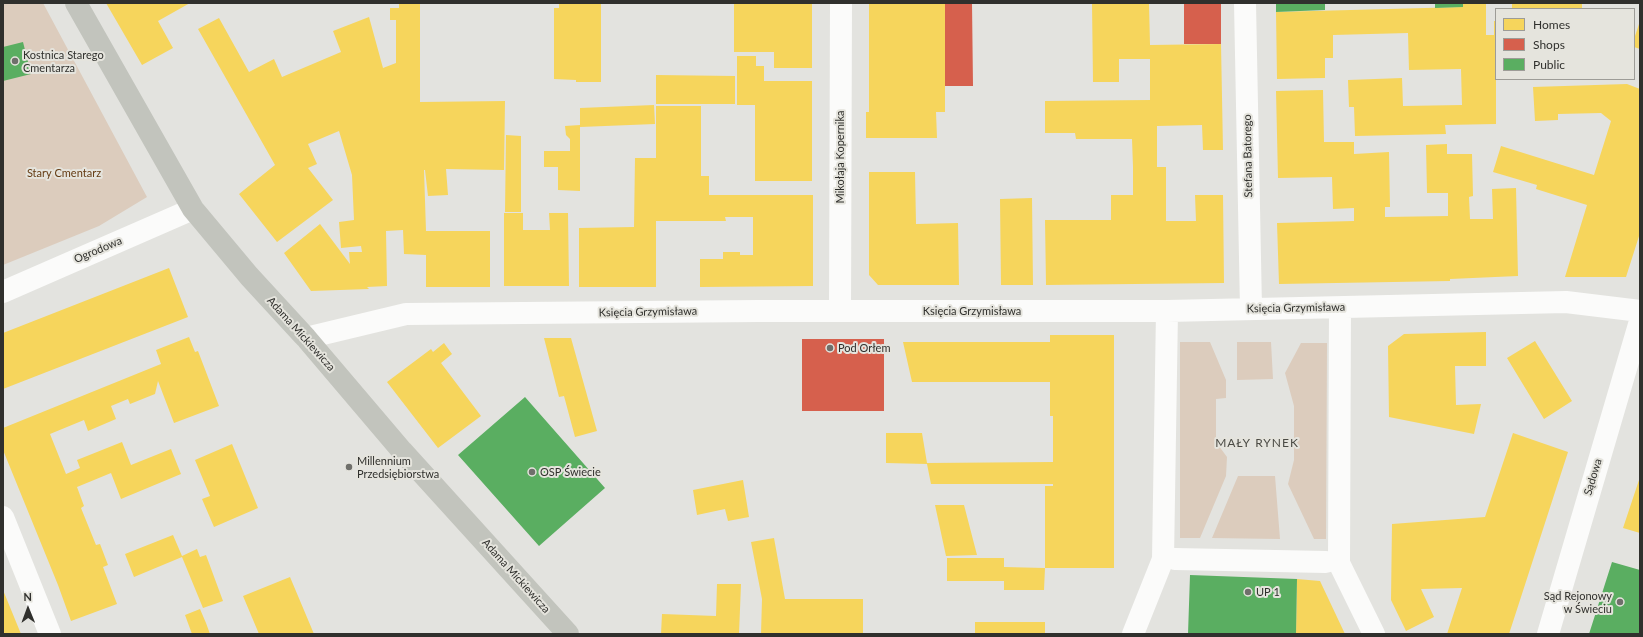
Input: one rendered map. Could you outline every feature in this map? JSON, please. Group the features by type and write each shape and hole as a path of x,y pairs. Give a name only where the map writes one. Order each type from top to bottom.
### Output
{"street":[{"name":"Adama Mickiewicza","path":"76,3 193,209 250,276 306,338 402,451 568,634"},
{"name":"Mikołaja Kopernika","path":"840,311 841,3"},
{"name":"Stefana Batorego","path":"1245,3 1251,309"},
{"name":"Ogrodowa","path":"3,292 193,209"},
{"name":"Księcia Grzymisława","path":"306,338 406,314 759,311 1167,311 1566,302 1640,311"},
{"path":"1340,308 1332,562 1374,634"},
{"path":"1133,634 1164,559 1167,311"},
{"name":"Sądowa","path":"1548,634 1640,321"},
{"path":"3,517 50,634"},
{"path":"1175,559 1332,562"}],"green space":[{"name":"Stary Cmentarz","path":"3,3 43,3 147,197 99,226 3,265"},
{"path":"1180,342 1210,342 1226,380 1226,398 1216,399 1216,442 1227,457 1226,476 1200,538 1180,538"},
{"path":"1237,342 1271,342 1273,379 1237,380"},
{"path":"1301,343 1327,343 1326,539 1314,539 1288,484 1294,460 1294,406 1285,373"},
{"path":"1238,476 1275,476 1280,539 1212,538"}],"building: Homes":[{"path":"106,3 190,3 158,21 173,48 142,65"},
{"path":"399,3 420,3 420,102 505,101 504,170 446,169 448,195 428,196 424,170 426,231 490,231 490,287 426,287 426,255 404,254 403,230 386,231 387,286 367,287 369,289 311,291 284,253 320,224 350,264 349,252 362,252 361,246 341,248 339,222 354,220 352,175 339,131 308,144 317,164 308,168 333,200 277,242 239,194 275,165 198,29 219,18 249,72 274,59 282,77 341,52 333,31 369,17 383,68 396,63 396,20 390,20 390,8 399,8"},
{"path":"559,3 601,3 601,82 576,82 576,80 554,79 554,8 559,8"},
{"path":"734,3 812,3 812,68 774,68 774,52 734,52"},
{"path":"869,3 945,3 945,112 936,112 937,138 866,138 866,112 869,112"},
{"path":"1092,3 1149,3 1150,45 1221,44 1223,150 1203,150 1202,125 1157,126 1157,167 1166,167 1166,221 1196,221 1195,195 1223,195 1224,283 1046,285 1045,220 1111,220 1111,195 1133,195 1133,167 1132,139 1076,139 1075,133 1045,133 1045,101 1150,100 1150,59 1119,59 1119,82 1093,82"},
{"path":"1463,3 1486,3 1486,35 1494,35 1495,21 1496,124 1445,125 1446,134 1355,136 1354,107 1349,107 1348,80 1402,78 1403,106 1462,105 1461,69 1409,70 1408,33 1333,35 1333,58 1325,58 1325,78 1277,79 1276,12 1463,7"},
{"path":"1512,3 1582,3 1582,8 1512,8"},
{"path":"1640,21 1640,49 1635,47 1635,36"},
{"path":"737,56 756,56 756,66 764,66 764,81 812,81 812,181 755,181 755,105 737,105"},
{"path":"656,75 735,76 735,104 656,104"},
{"path":"1627,84 1640,89 1640,233 1626,277 1565,277 1587,205 1536,189 1537,185 1493,172 1501,146 1594,175 1611,121 1601,113 1558,114 1558,120 1535,121 1533,87"},
{"path":"1323,90 1324,142 1354,142 1354,154 1389,152 1390,207 1385,207 1385,217 1448,216 1448,193 1427,193 1426,145 1447,144 1447,154 1472,154 1473,196 1469,197 1470,219 1493,219 1492,189 1516,188 1518,276 1450,279 1450,281 1279,284 1277,223 1354,221 1354,208 1333,209 1332,177 1278,178 1276,91"},
{"path":"654,105 655,124 580,127 580,191 558,190 558,167 544,167 544,151 570,151 570,139 566,135 565,126 580,125 580,108"},
{"path":"656,106 701,106 701,176 709,176 709,195 813,195 813,286 700,287 700,259 723,259 723,252 740,252 740,255 753,255 753,217 725,217 726,221 656,221 656,287 579,287 579,228 634,227 635,158 656,158"},
{"path":"506,135 521,136 521,212 505,212"},
{"path":"869,172 915,172 916,224 958,223 959,285 878,285 869,275"},
{"path":"1032,198 1033,285 1001,285 1000,199"},
{"path":"504,213 523,213 523,230 550,230 549,213 568,213 569,286 504,286"},
{"path":"169,268 188,317 3,389 3,333"},
{"path":"1486,332 1486,366 1455,366 1456,405 1481,404 1474,434 1389,417 1388,346 1404,334"},
{"path":"1050,335 1114,335 1114,568 1045,568 1045,486 1053,486 1053,484 931,484 927,464 886,463 886,433 922,433 927,463 1053,462 1053,416 1050,416 1050,382 912,382 903,342 1050,342"},
{"path":"189,337 195,352 198,351 219,406 174,423 158,381 155,394 130,404 128,399 111,406 116,419 88,431 84,420 50,434 66,474 80,468 77,460 122,442 131,465 171,449 181,474 121,499 111,473 77,487 84,506 81,508 96,545 100,544 108,565 103,567 117,604 71,621 58,585 3,450 3,428 161,364 156,350"},
{"path":"544,338 571,338 597,431 575,437 564,396 559,397"},
{"path":"1535,341 1572,401 1544,419 1507,358"},
{"path":"444,343 452,354 441,363 481,416 438,448 387,382 431,349 433,352"},
{"path":"1513,433 1568,452 1509,634 1447,634 1462,588 1421,589 1434,617 1406,631 1391,600 1392,524 1485,517"},
{"path":"232,444 258,508 214,527 202,499 210,496 195,460"},
{"path":"1640,477 1640,533 1623,528"},
{"path":"743,480 749,517 728,521 725,509 697,515 693,490"},
{"path":"935,505 964,505 977,555 946,556"},
{"path":"173,535 182,556 197,549 200,557 206,555 223,601 203,608 182,557 134,577 125,554"},
{"path":"774,538 785,599 863,599 863,634 761,634 762,599 751,542"},
{"path":"947,558 1004,558 1004,567 1045,568 1044,590 1004,590 1004,581 947,581"},
{"path":"290,577 314,634 259,634 243,596"},
{"path":"1297,579 1320,581 1345,634 1296,634"},
{"path":"717,584 741,584 739,634 661,634 662,614 716,616"},
{"path":"3,590 21,634 3,634"},
{"path":"200,609 210,634 192,634 185,615"},
{"path":"975,622 1045,622 1045,634 975,634"}],"building: Shops":[{"path":"945,3 972,3 973,86 945,86"},
{"path":"1184,3 1221,3 1221,44 1184,44"},
{"path":"802,339 884,339 884,411 802,411"}],"building: Public":[{"path":"1276,3 1325,3 1325,10 1276,12"},
{"path":"1435,3 1463,3 1463,7 1435,8"},
{"name":"Kostnica Starego Cmentarza","path":"23,42 31,74 3,81 3,47"},
{"name":"OSP Świecie","path":"525,397 605,488 539,546 458,455"},
{"name":"Sąd Rejonowy w Świeciu","path":"1612,562 1640,570 1640,634 1589,634"},
{"path":"1190,575 1297,579 1296,634 1188,634"}],"place":[{"name":"Kostnica Starego Cmentarza","path":"15,61"},
{"name":"Pod Orłem","path":"830,348"},
{"name":"Millennium Przedsiębiorstwa","path":"349,467"},
{"name":"OSP Świecie","path":"532,472"},
{"name":"UP 1","path":"1248,592"},
{"name":"Sąd Rejonowy w Świeciu","path":"1620,602"}],"district":[{"name":"MAŁY RYNEK","path":"1257,443"}]}
